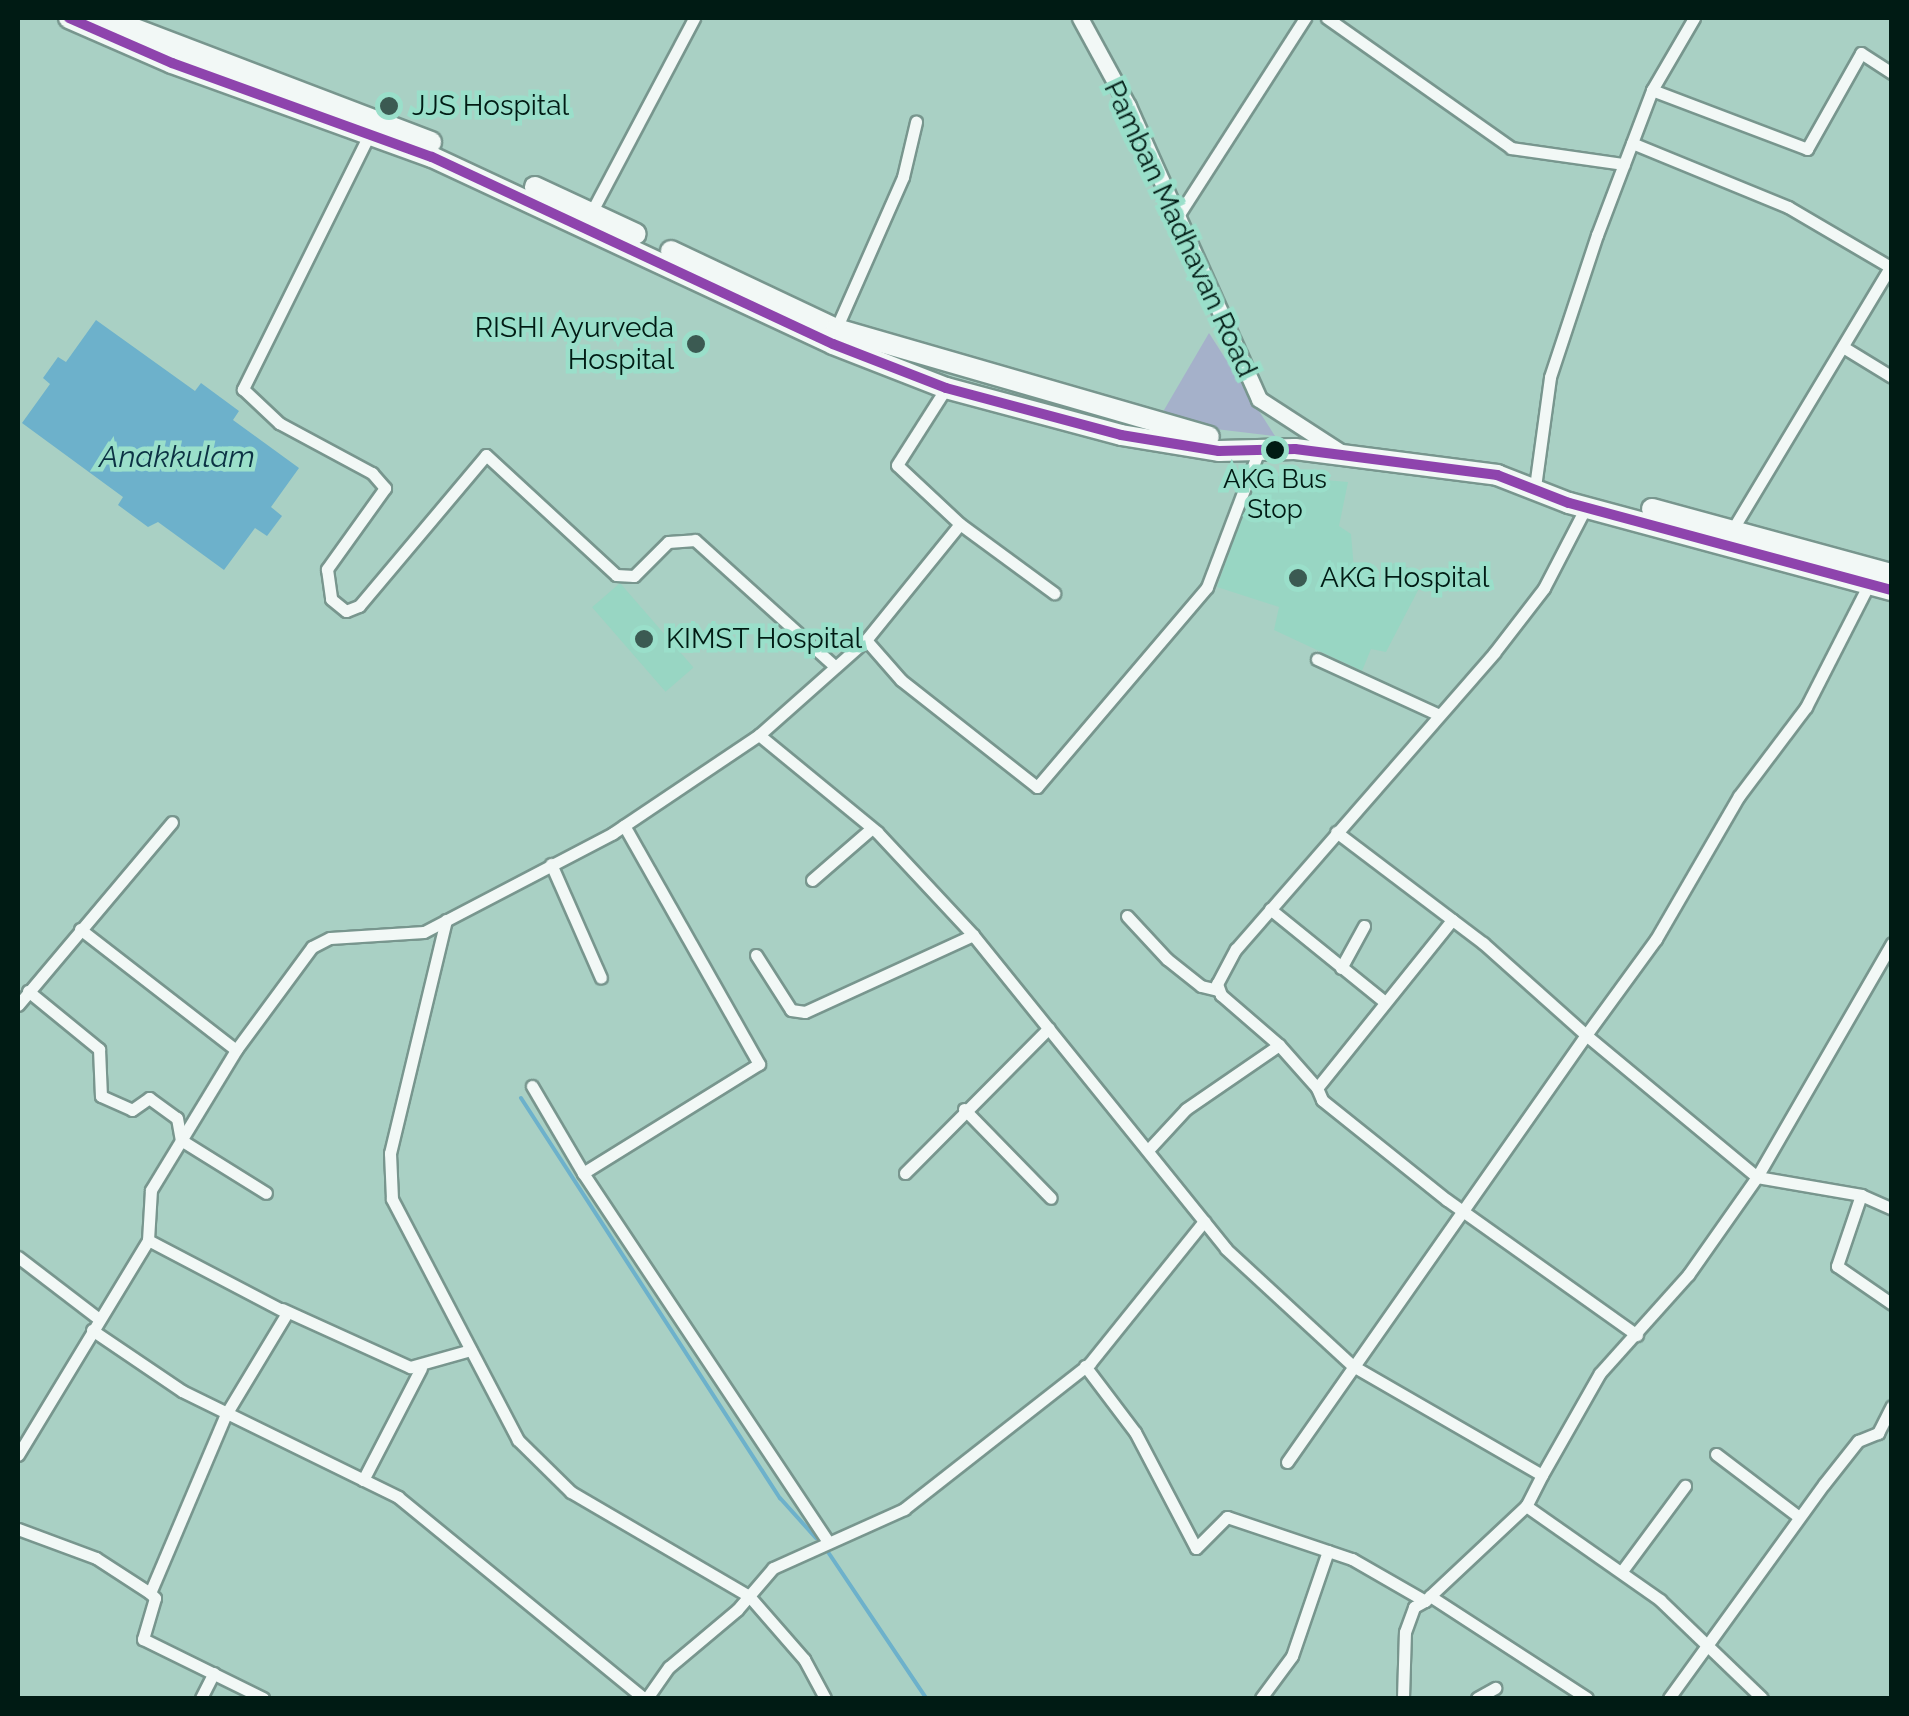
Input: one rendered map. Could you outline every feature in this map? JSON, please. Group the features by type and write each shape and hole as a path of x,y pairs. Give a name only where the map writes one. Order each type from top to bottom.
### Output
{"highway":[{"path":"68,18 172,63 497,184 832,344 946,388 1020,394"},
{"path":"106,18 592,211 836,329 1020,394 1237,446 1498,475 1892,590"},
{"path":"1561,496 1734,527 1892,574"}],"main road":[{"name":"Pamban Madhavan Road","path":"1080,18 1259,399 1348,456"}],"street":[{"path":"592,211 694,18"},
{"path":"1176,219 1305,18"},
{"path":"1328,18 1511,148 1624,164"},
{"path":"1219,990 1236,949 1544,588 1561,496 1550,377 1652,90 1694,18"},
{"path":"1652,90 1807,149 1860,53 1892,73"},
{"path":"836,329 902,177 916,122"},
{"path":"369,135 243,388 279,423 372,473 385,488 327,569 331,600 346,611 359,606 486,456 616,575 634,576 668,542 695,540 832,664"},
{"path":"1632,143 1788,208 1891,268 1734,527"},
{"path":"1843,346 1892,377"},
{"path":"946,388 897,465 960,524 1054,594"},
{"path":"866,640 902,680 1037,787 1207,587 1240,488 1237,446"},
{"path":"18,1455 148,1240 151,1190 236,1050 312,948 330,938 424,932 624,825 759,735 832,664 866,640 960,524"},
{"path":"1287,1462 1656,939 1739,796 1806,708 1869,584"},
{"path":"1317,659 1437,714"},
{"path":"759,735 872,828 973,936 1204,1221 1353,1366 1542,1475"},
{"path":"18,1005 172,822"},
{"path":"583,1173 759,1064 624,825"},
{"path":"812,880 872,828"},
{"path":"1336,832 1452,920 1758,1176 1861,1195 1892,1209"},
{"path":"550,864 601,978"},
{"path":"1270,909 1385,1002"},
{"path":"1128,916 1167,959 1201,986 1219,990 1279,1045 1317,1088 1322,1100 1462,1211 1637,1335"},
{"path":"446,920 390,1153 392,1199 518,1440 571,1492 749,1596 804,1659 825,1698"},
{"path":"1317,1088 1452,920"},
{"path":"1341,968 1364,926"},
{"path":"80,928 236,1050"},
{"path":"756,955 791,1010 805,1012 973,936"},
{"path":"1402,1698 1404,1632 1414,1607 1526,1506 1600,1373 1637,1335 1758,1176 1892,943"},
{"path":"28,991 100,1049 101,1096 132,1110 149,1098 177,1118 181,1140 266,1193"},
{"path":"905,1173 1048,1028"},
{"path":"1149,1149 1186,1109 1279,1045"},
{"path":"532,1086 583,1173 826,1539"},
{"path":"964,1109 1051,1198"},
{"path":"1861,1195 1837,1266 1892,1304"},
{"path":"18,1257 95,1325 226,1414 398,1497 646,1698 669,1668 749,1596 774,1568 826,1539 904,1509 1085,1366 1204,1221"},
{"path":"148,1240 287,1312 226,1414 150,1592"},
{"path":"280,1309 420,1368 471,1350"},
{"path":"1085,1366 1136,1432 1196,1548 1227,1517 1328,1551 1428,1598 1587,1698"},
{"path":"364,1480 420,1368"},
{"path":"1669,1698 1852,1448 1878,1433 1892,1406"},
{"path":"1716,1454 1800,1517"},
{"path":"1622,1571 1685,1486"},
{"path":"1526,1506 1622,1571 1709,1642 1762,1698"},
{"path":"18,1530 96,1558 150,1592 154,1598 143,1639 263,1698"},
{"path":"1261,1698 1292,1656 1328,1551"},
{"path":"201,1698 214,1673"},
{"path":"1478,1698 1496,1688"}],"shaded area":[{"path":"1209,333 1275,436 1157,422"},
{"name":"AKG Hospital","path":"1257,474 1348,482 1339,526 1351,534 1354,569 1383,581 1393,563 1427,573 1386,652 1371,649 1362,671 1274,630 1279,607 1217,587"},
{"name":"KIMST Hospital","path":"620,583 693,668 666,692 592,607"}],"water":[{"name":"Anakkulam","path":"96,320 195,391 201,383 239,411 233,420 299,468 271,507 282,516 267,536 255,528 224,570 158,522 148,527 118,505 123,497 22,423 50,384 43,378 58,357 66,362"}],"waterway":[{"path":"521,1098 780,1498 816,1538"},
{"path":"828,1552 926,1698"}],"transit line":[{"path":"69,18 172,63 432,157 833,344 946,388 1121,435 1219,451 1295,449 1497,475 1569,503 1892,590"}],"place":[{"name":"JJS Hospital","path":"389,106"},
{"name":"RISHI Ayurveda Hospital","path":"696,344"},
{"name":"AKG Bus Stop","path":"1275,450"},
{"name":"AKG Hospital","path":"1298,578"},
{"name":"KIMST Hospital","path":"644,639"}]}
